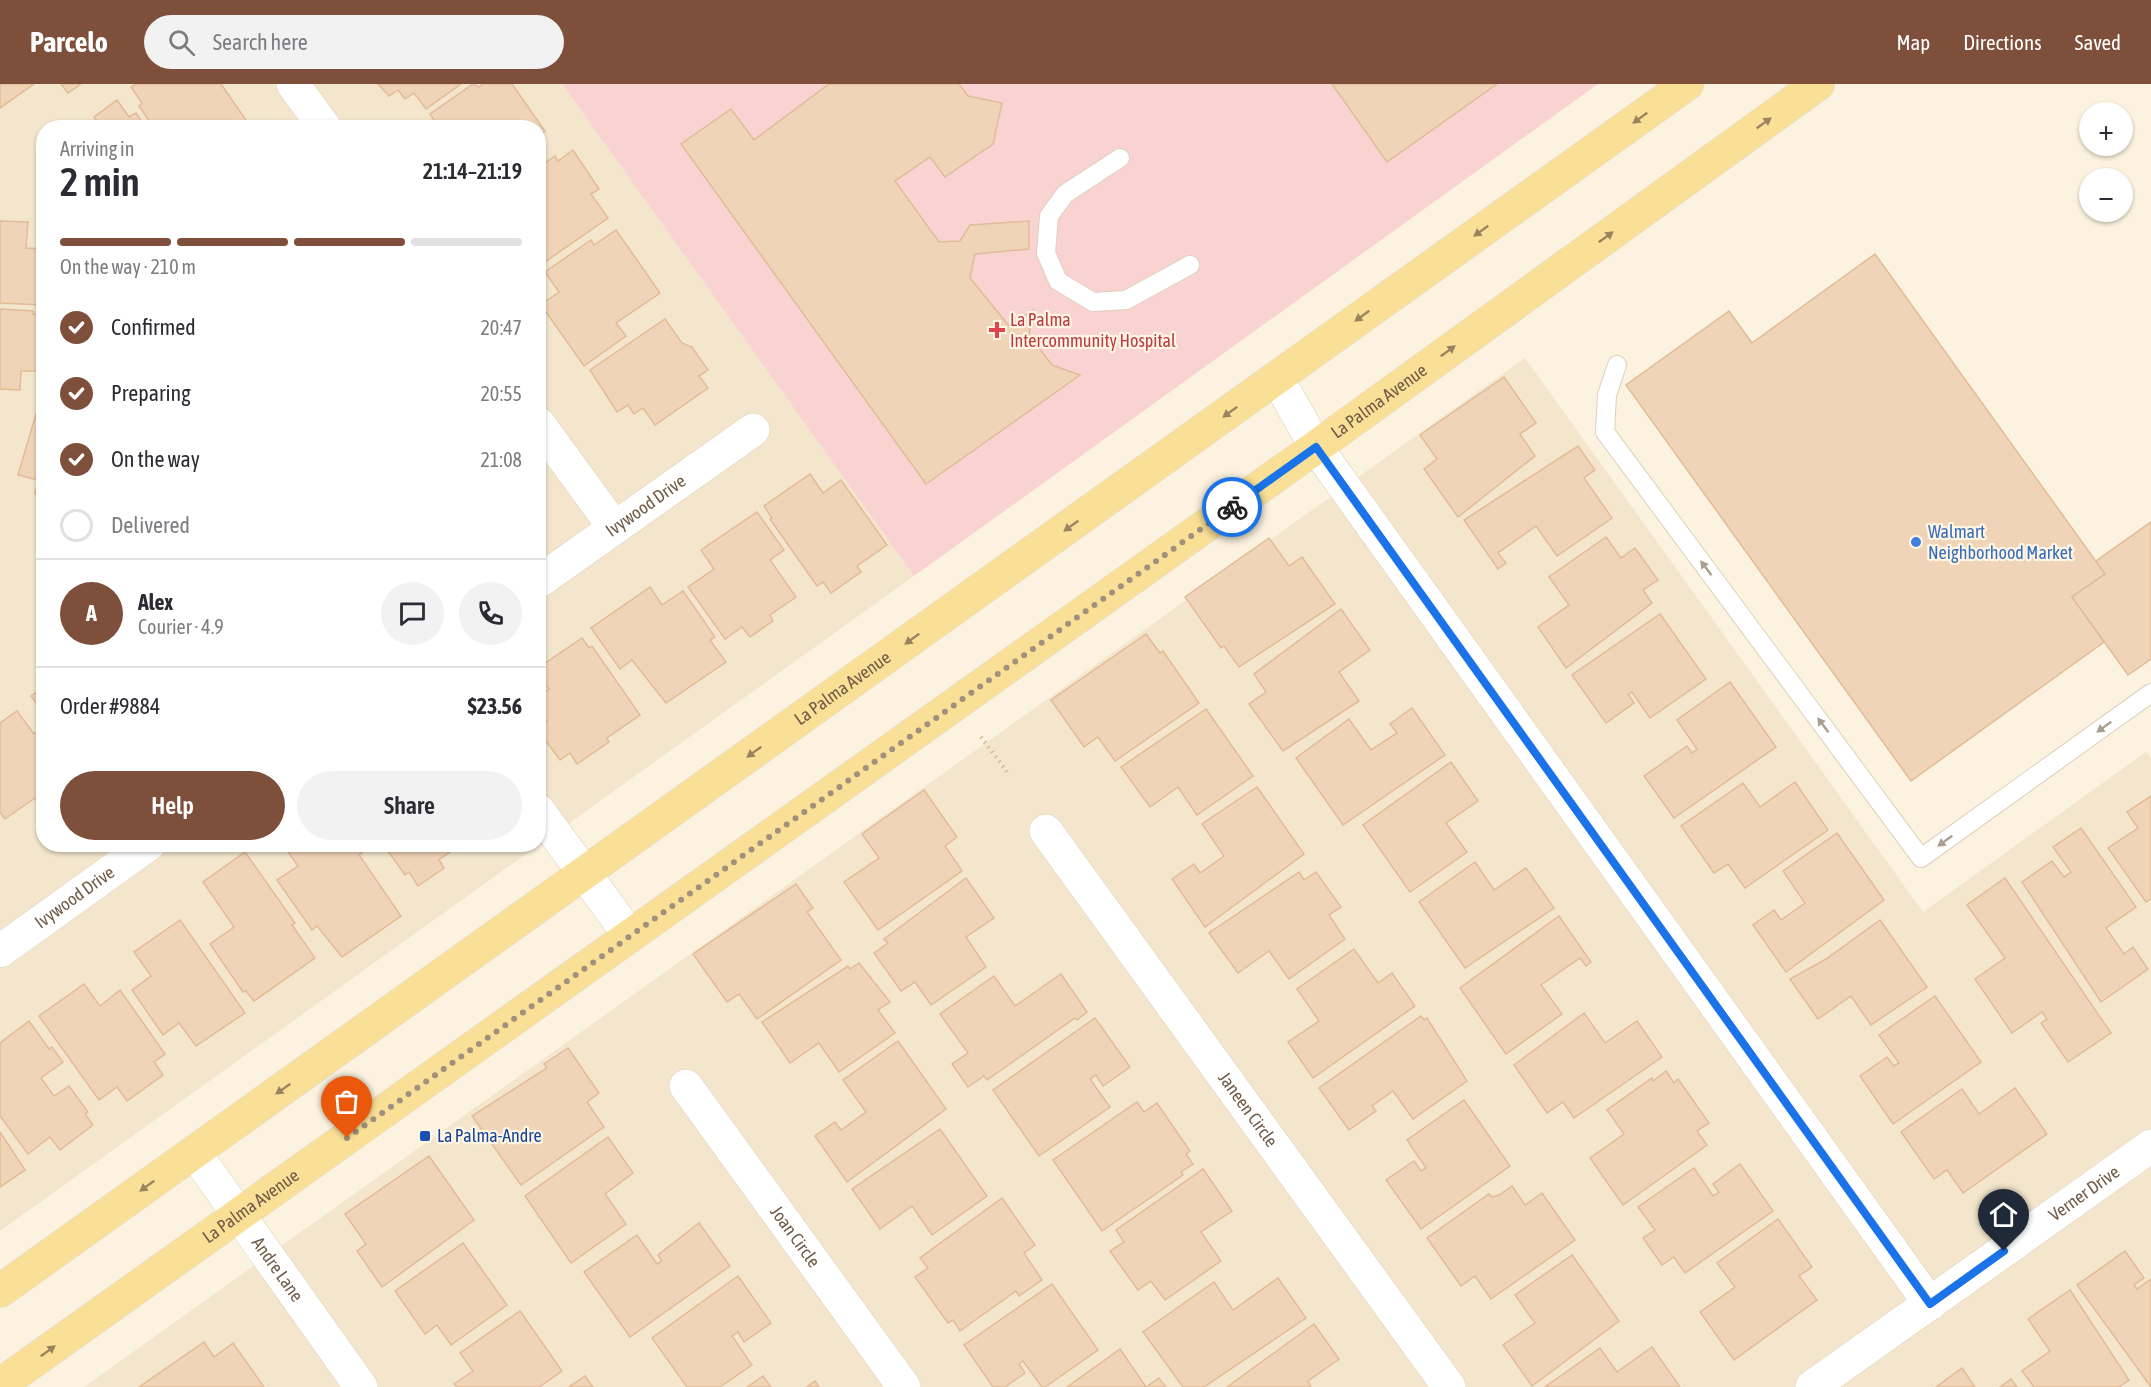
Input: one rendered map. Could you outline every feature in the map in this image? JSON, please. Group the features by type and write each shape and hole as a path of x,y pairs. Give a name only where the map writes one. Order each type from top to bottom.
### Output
{"main road":[{"name":"La Palma Avenue","path":"0,1291 1687,84"},
{"name":"La Palma Avenue","path":"0,1385 1316,447 1818,84"}],"street":[{"path":"294,84 319,120"},
{"path":"1277,378 1316,447 1930,1304"},
{"name":"Ivywood Drive","path":"546,576 753,430"},
{"path":"546,434 614,527"},
{"path":"546,821 630,936"},
{"name":"Janeen Circle","path":"1046,831 1449,1387"},
{"name":"Ivywood Drive","path":"0,951 138,852"},
{"name":"Joan Circle","path":"686,1086 904,1387"},
{"name":"Verner Drive","path":"1812,1387 2151,1146"},
{"name":"Andre Lane","path":"194,1152 361,1387"}],"lane":[{"path":"1120,158 1065,194 1048,216 1046,253 1058,281 1093,302 1126,300 1191,265"},
{"path":"1617,365 1607,395 1605,432 1921,858 2151,693"}],"path":[{"path":"981,737 1008,774"}],"shaded area":[{"path":"0,84 562,84 914,576 546,840 546,120 36,120 36,852 529,852 0,1231"},
{"name":"La Palma Intercommunity Hospital","path":"562,84 1598,84 914,576"},
{"path":"1525,358 1923,912 2146,752 2151,758 2151,1387 84,1387"}],"building":[{"path":"0,84 34,84 0,108"},
{"path":"61,84 81,84 68,93"},
{"path":"136,84 221,84 246,120 149,120 139,106 142,103 131,87"},
{"path":"378,84 461,84 426,109 414,93 405,99 398,90 389,96"},
{"path":"473,84 479,87 483,84 512,84 537,120 434,120 430,114"},
{"path":"829,84 959,84 968,96 1002,103 993,144 945,177 930,157 895,181 939,242 960,241 970,225 1029,221 1029,249 975,254 970,278 1009,326 1033,310 1029,335 1052,365 1080,375 926,484 681,144 731,109 754,140"},
{"path":"1332,84 1497,84 1387,162"},
{"path":"117,100 129,117 136,113 141,120 96,120 94,117"},
{"path":"573,150 599,189 591,194 608,218 546,261 546,162 555,156 558,161"},
{"path":"0,221 28,222 26,248 36,249 36,305 0,303"},
{"path":"616,230 660,293 616,323 626,336 584,366 546,312 546,301 559,292 546,271 591,240 594,245"},
{"path":"1875,254 2105,574 2072,597 2104,642 1911,781 1626,385 1729,311 1752,343"},
{"path":"0,309 33,311 33,314 36,314 36,371 21,371 20,390 0,389"},
{"path":"665,319 682,343 692,347 708,370 699,376 708,388 655,425 643,408 634,414 628,405 617,412 590,370"},
{"path":"1504,377 1536,423 1520,434 1535,456 1458,517 1424,469 1437,459 1420,435"},
{"path":"36,414 36,480 18,475"},
{"path":"1578,446 1595,470 1584,478 1612,518 1557,556 1536,526 1498,553 1506,563 1498,569 1464,520"},
{"path":"810,474 823,493 841,480 887,545 857,566 861,572 831,593 823,582 817,586 770,519 772,518 764,506"},
{"path":"757,512 784,550 770,560 796,597 770,615 773,621 750,637 742,627 725,639 688,587 714,569 701,550"},
{"path":"2151,522 2151,659 2128,675 2072,597 2105,574 2096,561"},
{"path":"1606,537 1621,558 1635,548 1658,580 1643,590 1652,603 1566,668 1538,627 1569,605 1549,577"},
{"path":"1269,538 1289,566 1302,557 1335,604 1239,667 1224,646 1221,648 1185,597"},
{"path":"650,587 662,605 683,591 715,637 710,640 726,662 666,703 632,660 620,669 591,628"},
{"path":"1341,609 1370,650 1339,672 1359,701 1283,751 1249,704 1266,692 1254,674"},
{"path":"1660,614 1706,679 1650,718 1632,692 1628,694 1634,703 1606,723 1572,675"},
{"path":"1146,634 1160,653 1163,651 1199,703 1115,761 1098,737 1084,747 1051,700"},
{"path":"582,638 589,648 592,646 640,715 607,738 609,742 577,764 570,753 560,760 546,741 546,691 549,689 546,685 546,663"},
{"path":"1730,682 1776,747 1674,818 1644,776 1687,746 1692,753 1697,749 1677,720"},
{"path":"36,693 36,703 31,696"},
{"path":"1412,708 1445,755 1343,825 1296,758 1349,719 1371,750 1397,733 1390,724"},
{"path":"1206,709 1253,776 1197,815 1178,787 1150,807 1121,767"},
{"path":"17,711 34,734 36,732 36,799 5,819 0,812 0,723"},
{"path":"1451,762 1478,801 1446,823 1467,852 1410,892 1363,825"},
{"path":"1795,782 1828,830 1745,888 1728,864 1714,873 1681,826 1743,783 1760,807"},
{"path":"1257,787 1304,854 1205,927 1172,879 1194,864 1200,873 1224,856 1202,824"},
{"path":"924,790 957,837 945,846 962,871 878,930 844,882 879,858 862,834"},
{"path":"2151,796 2151,899 2146,902 2108,848 2138,828 2127,812"},
{"path":"2081,828 2136,907 2106,928 2124,954 2133,947 2148,969 2101,1002 2022,882 2052,861 2064,877 2071,872 2053,847"},
{"path":"1837,833 1884,900 1786,972 1753,925 1774,910 1781,920 1805,903 1783,871"},
{"path":"245,852 295,923 292,925 315,958 254,1001 246,991 243,992 210,944 234,927 203,882"},
{"path":"288,852 363,852 359,855 401,916 342,957 317,926 312,930 277,880 298,866"},
{"path":"389,852 450,852 439,860 444,868 418,886 409,872 405,875"},
{"path":"1475,862 1494,890 1526,868 1554,908 1465,968 1419,902"},
{"path":"1299,872 1304,880 1316,872 1341,907 1329,915 1345,939 1289,979 1269,951 1238,973 1209,933"},
{"path":"966,878 994,918 966,937 986,967 931,1005 915,982 901,991 874,953 888,943 884,939"},
{"path":"2005,878 2111,1033 2068,1062 2041,1023 2047,1019 2042,1012 2012,1033 1975,979 2005,958 1967,905"},
{"path":"796,884 813,908 807,912 841,960 757,1019 739,994 727,1002 693,954"},
{"path":"1559,916 1591,962 1586,966 1580,958 1541,985 1562,1014 1506,1054 1460,988"},
{"path":"180,920 245,1013 196,1046 179,1023 163,1035 132,990 151,976 134,952"},
{"path":"1880,920 1927,987 1871,1025 1851,996 1818,1019 1790,979 1826,959"},
{"path":"1354,949 1378,983 1392,973 1415,1006 1313,1078 1288,1042 1319,1021 1297,989"},
{"path":"859,963 890,1002 878,1010 895,1033 839,1072 819,1043 790,1063 762,1022 848,966 850,969"},
{"path":"1061,974 1087,1012 987,1080 984,1076 968,1087 952,1064 968,1053 940,1014 994,976 1015,1006"},
{"path":"84,984 100,1006 120,990 165,1054 154,1062 163,1075 127,1101 117,1087 99,1100 39,1016"},
{"path":"1935,996 1981,1062 1893,1124 1860,1076 1887,1057 1894,1066 1899,1063 1879,1035"},
{"path":"1584,1013 1605,1043 1637,1021 1662,1057 1574,1118 1563,1102 1547,1113 1514,1065"},
{"path":"1421,1016 1424,1020 1427,1018 1467,1081 1413,1119 1393,1091 1372,1106 1376,1111 1349,1130 1319,1088"},
{"path":"1095,1018 1130,1067 1103,1086 1096,1075 1090,1079 1110,1107 1039,1156 993,1090"},
{"path":"29,1021 49,1049 52,1047 63,1062 41,1078 54,1096 69,1086 88,1112 85,1114 93,1125 60,1150 50,1137 28,1154 0,1116 0,1043"},
{"path":"898,1041 946,1109 847,1182 815,1136 835,1122 841,1130 866,1112 843,1080"},
{"path":"568,1048 599,1093 587,1102 604,1127 521,1185 472,1116 547,1068 544,1064"},
{"path":"1666,1071 1674,1083 1678,1079 1709,1123 1697,1131 1707,1145 1623,1205 1590,1158 1624,1134 1607,1110 1652,1078 1653,1081"},
{"path":"2015,1088 2047,1134 1963,1193 1947,1170 1934,1179 1901,1132 1962,1089 1979,1114"},
{"path":"1464,1100 1510,1166 1421,1229 1386,1180 1414,1161 1421,1171 1426,1168 1407,1140"},
{"path":"1137,1102 1144,1112 1157,1103 1190,1151 1186,1154 1193,1164 1181,1172 1183,1175 1102,1231 1053,1160"},
{"path":"940,1129 987,1196 932,1235 912,1206 880,1229 852,1189"},
{"path":"0,1132 25,1170 0,1187"},
{"path":"608,1137 633,1173 605,1194 626,1224 571,1263 525,1196"},
{"path":"429,1156 474,1220 382,1287 357,1251 366,1244 345,1214"},
{"path":"1740,1164 1773,1211 1685,1273 1674,1257 1662,1265 1643,1238 1655,1230 1638,1207 1694,1168 1713,1196 1719,1192 1713,1184"},
{"path":"1203,1169 1232,1211 1201,1232 1221,1261 1165,1300 1151,1281 1138,1290 1110,1251 1124,1242 1116,1230"},
{"path":"1512,1186 1525,1205 1542,1193 1575,1240 1491,1299 1475,1276 1461,1286 1427,1238 1489,1194 1492,1197 1499,1195"},
{"path":"1002,1198 1035,1245 1024,1253 1042,1280 1019,1296 1016,1291 960,1331 953,1320 948,1323 915,1277 928,1268 920,1258"},
{"path":"1778,1219 1812,1267 1799,1276 1817,1300 1734,1360 1700,1312 1735,1287 1717,1263"},
{"path":"699,1223 730,1266 630,1337 584,1272 637,1235 657,1264 662,1261 658,1255"},
{"path":"463,1243 507,1305 451,1345 437,1325 425,1334 395,1291"},
{"path":"2125,1251 2144,1278 2134,1285 2137,1289 2151,1279 2151,1387 2077,1285"},
{"path":"1572,1255 1619,1321 1532,1386 1503,1345 1535,1323 1515,1295"},
{"path":"738,1276 771,1323 744,1342 738,1332 732,1336 752,1365 720,1387 687,1387 652,1338"},
{"path":"1278,1278 1306,1318 1204,1387 1183,1387 1143,1332 1214,1282 1233,1310"},
{"path":"1052,1284 1098,1350 1045,1387 1042,1387 1023,1361 1019,1364 1025,1373 1005,1387 993,1387 964,1345"},
{"path":"2070,1290 2129,1380 2119,1387 2034,1387 2022,1371 2050,1351 2028,1319"},
{"path":"520,1311 562,1371 539,1387 457,1387 454,1384 473,1371 460,1353"},
{"path":"1314,1324 1339,1359 1308,1381 1311,1387 1227,1387"},
{"path":"204,1342 214,1357 233,1343 264,1387 139,1387"},
{"path":"1652,1347 1680,1387 1545,1387 1600,1348 1617,1372"},
{"path":"1120,1349 1146,1387 1067,1387"},
{"path":"1962,1368 1975,1387 1936,1387"},
{"path":"585,1376 593,1387 569,1387"},
{"path":"763,1376 771,1387 747,1387"},
{"path":"1159,1378 1166,1387 1146,1387"},
{"path":"2011,1379 2017,1387 2000,1387"},
{"path":"815,1381 819,1387 807,1387"}],"way so far":[{"path":"347,1138 1232,507"}],"place":[{"name":"La Palma Intercommunity Hospital","path":"997,330"},
{"name":"Walmart Neighborhood Market","path":"1916,542"},
{"name":"La Palma-Andre","path":"425,1136"}],"route":[{"path":"1232,507 1316,447 1930,1304 2004,1251"}]}
